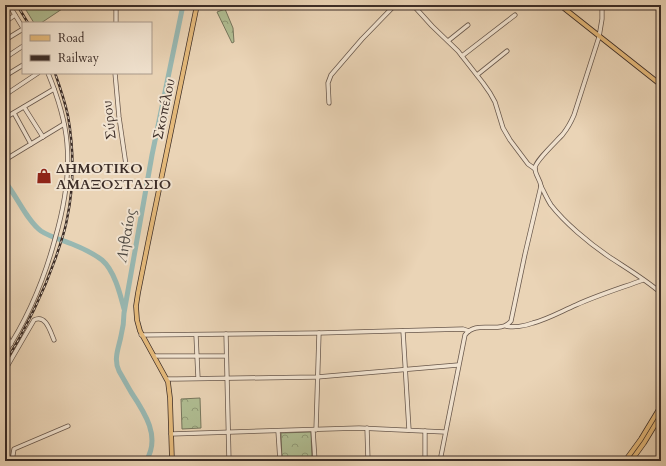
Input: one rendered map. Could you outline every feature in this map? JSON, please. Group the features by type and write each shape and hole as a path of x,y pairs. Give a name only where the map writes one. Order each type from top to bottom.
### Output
{"main road":[{"name":"Σκοπέλου","path":"167,379 141,335 136,314 136,302 197,5"},
{"path":"560,5 661,85"},
{"path":"167,379 169,389 172,461"},
{"path":"625,461 641,439 661,406"},
{"path":"631,461 661,415"}],"street":[{"path":"9,5 22,26"},
{"path":"329,103 328,83 331,75 362,39 395,5"},
{"path":"413,5 462,56 494,98 503,128 528,164 535,169 540,180 540,186 512,317 510,323 506,326"},
{"path":"535,169 537,162 562,135 571,121 599,37 602,20 602,5"},
{"path":"115,6 116,22"},
{"path":"5,22 15,15"},
{"path":"462,56 515,15"},
{"path":"448,41 468,25"},
{"path":"5,40 22,29"},
{"path":"5,58 22,47"},
{"path":"477,75 507,51"},
{"path":"5,76 22,66"},
{"path":"5,94 36,74"},
{"path":"5,353 21,326 46,272 65,202 68,177 68,148 64,124 48,74"},
{"name":"Σύρου","path":"115,74 119,117 126,165"},
{"path":"5,116 14,113 54,89"},
{"path":"24,107 42,137"},
{"path":"14,113 31,144"},
{"path":"5,153 8,158 64,124"},
{"path":"540,186 556,211 587,241 661,293"},
{"path":"440,461 458,365 464,338 468,331 476,328 510,327 532,324 574,305 643,280"},
{"path":"5,370 34,320 40,319 44,321 54,340"},
{"path":"5,327 11,344"},
{"path":"141,335 319,333 463,329 468,331"},
{"path":"403,331 409,430"},
{"path":"315,461 314,430 319,333"},
{"path":"226,334 230,461"},
{"path":"196,335 198,378"},
{"path":"154,356 226,356"},
{"path":"167,379 317,377 458,365"},
{"path":"12,461 14,448 68,426"},
{"path":"171,434 368,428 445,432"},
{"path":"368,428 368,461"},
{"path":"278,430 280,461"},
{"path":"424,461 425,431"}],"green space":[{"path":"23,5 68,5 42,22 33,22"},
{"path":"225,9 233,28 234,42 232,43 217,12"},
{"path":"200,398 201,428 182,429 181,399"},
{"path":"311,432 312,461 282,461 281,433"}],"waterway":[{"name":"Ληθαίος","path":"146,461 150,452 152,434 146,417 117,367 116,358 124,321 124,313 152,155 183,5"},
{"path":"5,182 36,227 52,237 72,244 99,257 106,264 116,282 124,309"}],"railway":[{"path":"17,5 27,22"},
{"path":"5,363 20,338 45,285 56,257 66,224 72,181 71,142 67,111 55,74"}],"place":[{"name":"ΔΗΜΟΤΙΚΟ ΑΜΑΞΟΣΤΑΣΙΟ","path":"44,176"}]}
